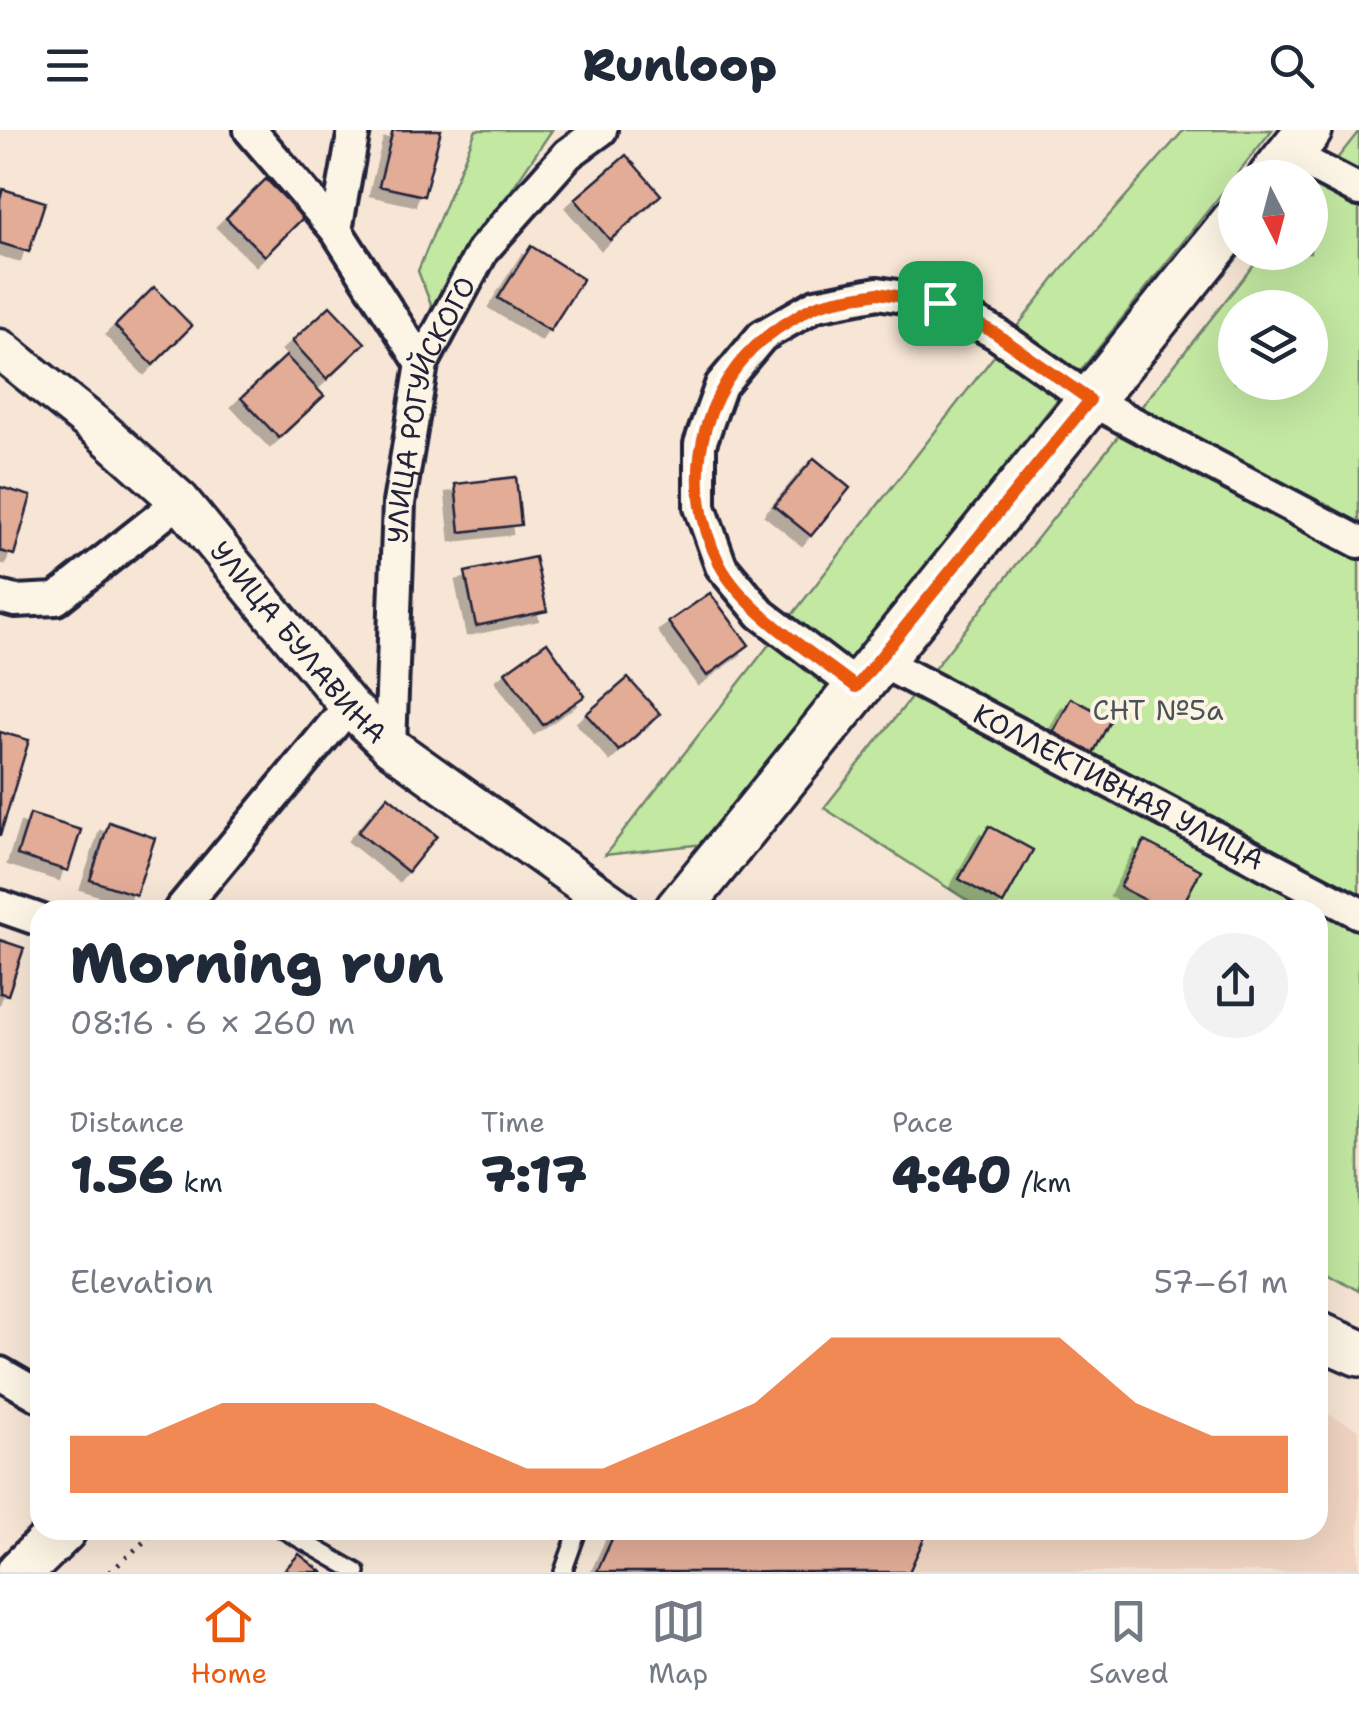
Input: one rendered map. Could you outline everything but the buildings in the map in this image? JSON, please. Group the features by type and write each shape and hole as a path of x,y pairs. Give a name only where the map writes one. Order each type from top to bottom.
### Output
{"main road":[{"path":"686,900 1218,242"},
{"path":"1328,1339 1359,1353"},
{"path":"20,1572 54,1540"}],"street":[{"path":"250,130 336,230 422,364"},
{"path":"336,230 354,130"},
{"name":"УЛИЦА РОГУЙСКОГО","path":"390,746 399,503 422,364 483,250 568,154 601,130"},
{"path":"1290,154 1359,190"},
{"name":"КОЛЛЕКТИВНАЯ УЛИЦА","path":"1359,542 1090,400 995,333 940,303 878,293 816,305 762,336 722,385 700,444 700,507 721,566 761,614 867,674 1359,912"},
{"name":"УЛИЦА БУЛАВИНА","path":"0,348 180,501 348,706 390,746 606,900"},
{"path":"0,597 15,601 56,599 180,501"},
{"path":"188,900 348,706"},
{"path":"0,906 30,916"},
{"path":"0,1373 30,1390"}],"lane":[{"path":"301,1540 357,1572"},
{"path":"563,1572 574,1540"}],"path":[{"path":"110,1572 145,1540"}],"shaded area":[{"path":"1328,1414 1359,1430 1359,1572 597,1572 611,1540 1328,1540"}],"green space":[{"path":"476,130 552,130 432,307 418,271"},
{"path":"1184,130 1272,130 1248,160 1218,160 1218,198 704,844 605,855 1062,269"},
{"name":"СНТ №5а","path":"1359,131 1359,1291 1328,1274 1328,900 967,900 824,808 1218,310 1218,400 1328,400 1328,290 1234,290 1250,270 1328,270 1328,170"}],"route":[{"path":"878,293 940,303 995,333 1090,400 856,687 761,614 721,566 700,507 700,444 722,385 762,336 816,305 878,293"}]}
